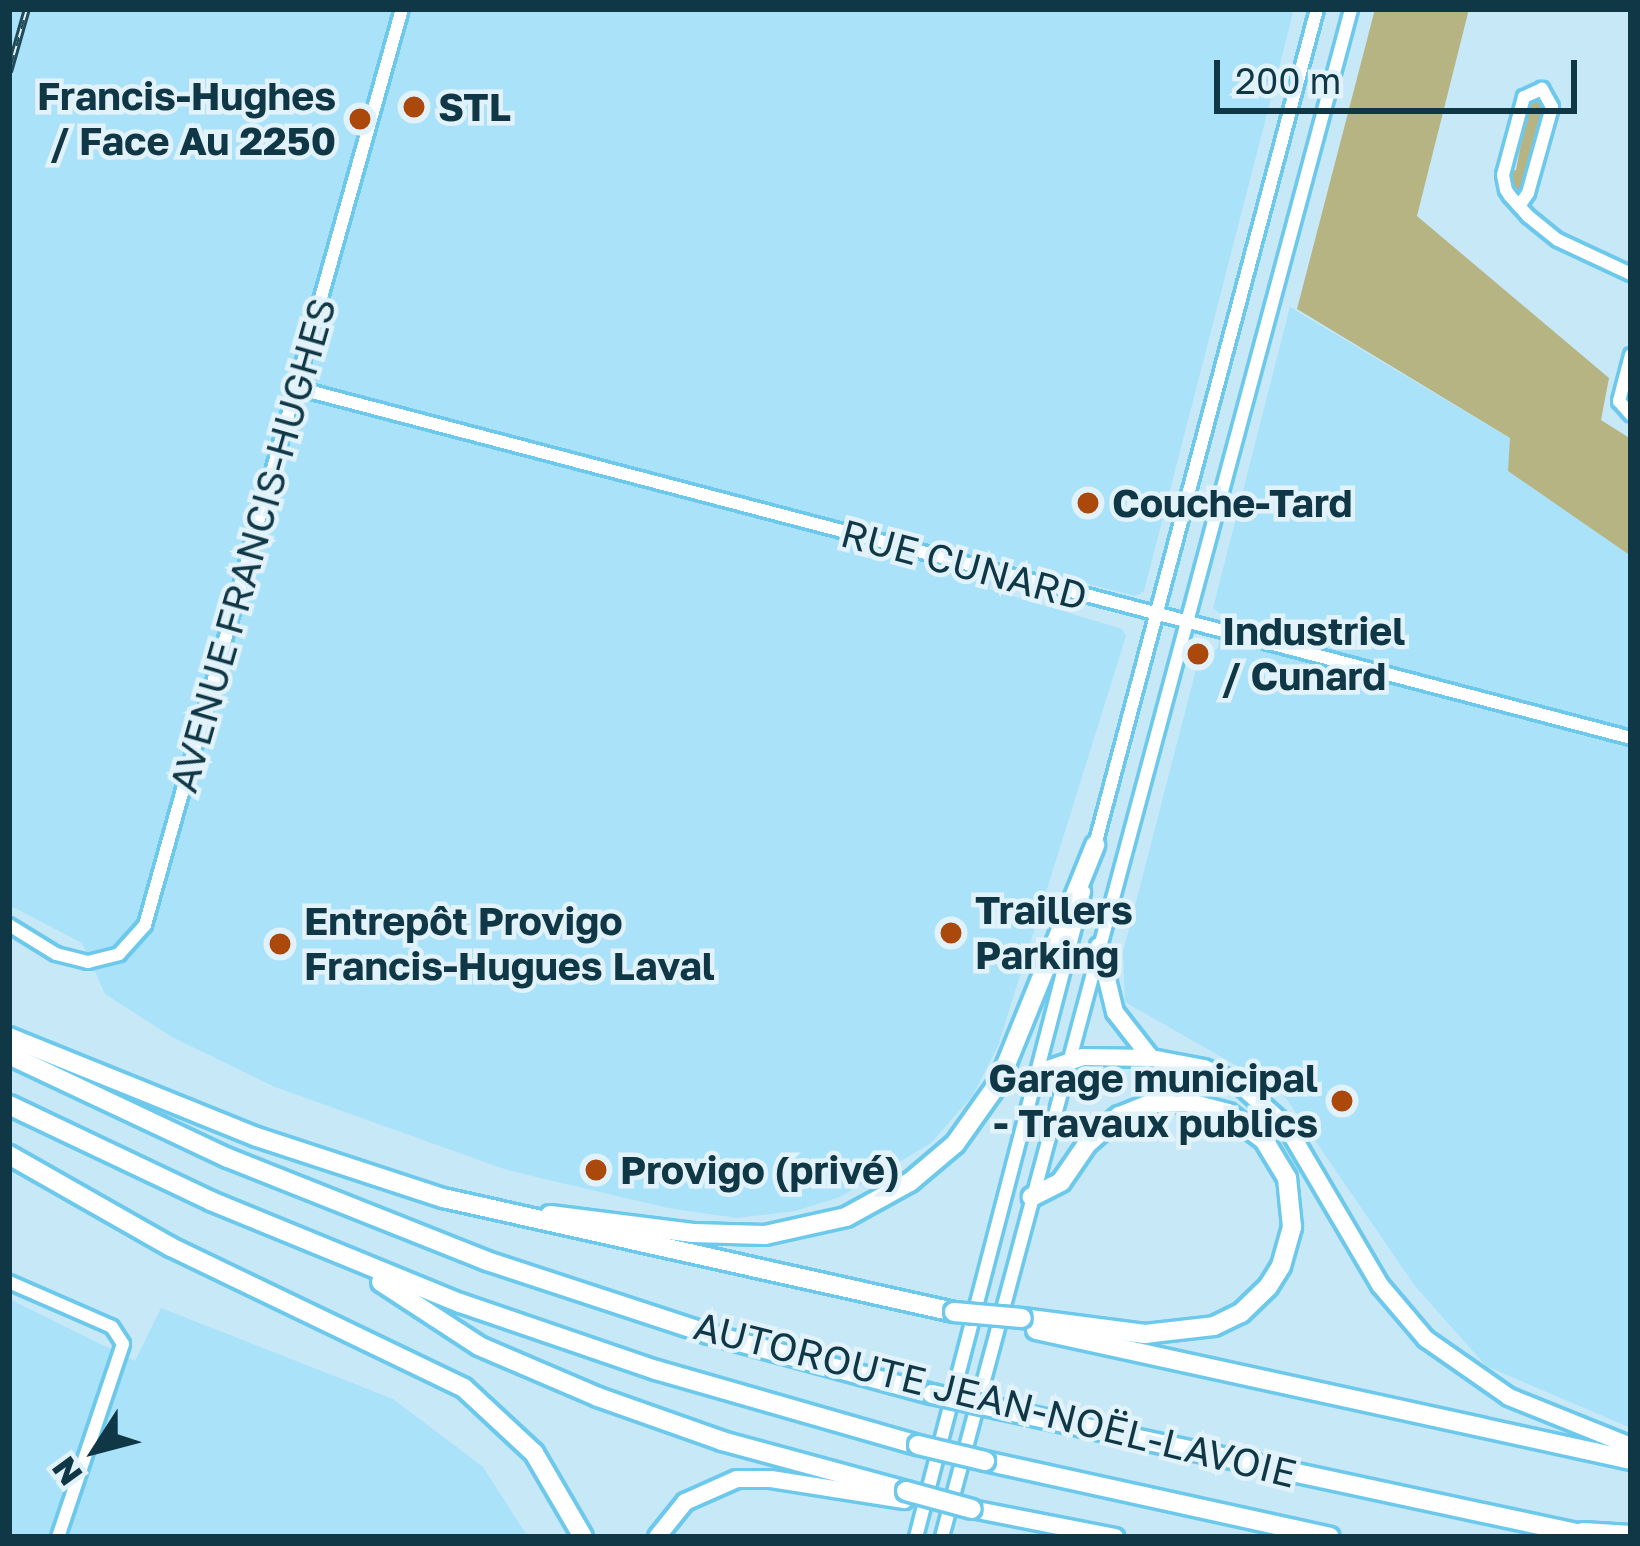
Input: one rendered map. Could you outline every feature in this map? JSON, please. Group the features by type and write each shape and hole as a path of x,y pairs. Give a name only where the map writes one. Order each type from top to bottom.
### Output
{"highway":[{"path":"467,1205 748,1236 829,1222 895,1192 955,1144 990,1099 1095,845"},
{"path":"9,1037 257,1137 467,1205 954,1312 1021,1322 1145,1334 1214,1326 1241,1313 1268,1287 1281,1266 1292,1227 1287,1178 1264,1140 1228,1113 1186,1102 1152,1103 1119,1116 1087,1144 1061,1182 1032,1197"},
{"name":"AUTOROUTE JEAN-NOËL-LAVOIE","path":"9,1055 242,1164 487,1261 709,1334 932,1394 1595,1537"},
{"name":"AUTOROUTE JEAN-NOËL-LAVOIE","path":"9,1105 347,1259 605,1353 918,1444 1330,1537"},
{"path":"9,1156 171,1247 464,1388 534,1453 584,1537"},
{"path":"347,1259 479,1346 549,1377 722,1441 905,1496 972,1509"},
{"path":"1021,1322 1631,1460"},
{"path":"1566,1531 1631,1535"}],"main road":[{"path":"1099,946 1115,1012 1150,1058"},
{"path":"1039,1072 1069,1061 1150,1058 1216,1072 1272,1111 1298,1143 1380,1285 1440,1352 1509,1397 1631,1446"},
{"path":"657,1537 685,1502 736,1479 905,1496"},
{"path":"972,1509 1115,1537"}],"street":[{"name":"AVENUE FRANCIS-HUGHES","path":"9,925 56,954 88,962 119,954 142,931 402,9"},
{"path":"916,1537 1317,9"},
{"path":"942,1537 1351,9"},
{"path":"1519,206 1528,193 1552,106 1542,89 1526,94 1503,175 1505,190 1519,206 1558,240 1631,274"},
{"path":"1631,355 1619,401 1631,415"},
{"name":"RUE CUNARD","path":"297,388 1631,738"},
{"path":"9,1282 112,1328 123,1343 58,1537"}],"shaded area":[{"path":"9,9 1294,9 1144,591 1135,596 999,561 989,589 1122,629 1126,636 998,1046 973,1095 931,1143 840,1197 795,1211 737,1218 668,1208 507,1170 275,1087 172,1037 105,994 82,943 9,905"},
{"path":"1375,9 1469,9 1417,216 1609,378 1601,420 1631,439 1631,556 1508,471 1510,438 1297,309"},
{"path":"1541,96 1546,105 1524,188 1517,192 1510,184 1511,171 1516,170 1529,102"},
{"path":"1290,307 1511,439 1508,471 1631,556 1631,1428 1486,1366 1415,1286 1281,1091 1125,1002 1123,952 1198,662 1218,648 1223,616 1213,608"},
{"path":"9,1299 135,1361 161,1308 393,1399 483,1467 528,1537 9,1537"}],"railway":[{"path":"9,72 27,9"}],"place":[{"name":"STL","path":"414,107"},
{"name":"Francis-Hughes / Face Au 2250","path":"360,119"},
{"name":"Couche-Tard","path":"1088,503"},
{"name":"Industriel / Cunard","path":"1198,654"},
{"name":"Traillers Parking","path":"951,933"},
{"name":"Entrepôt Provigo Francis-Hugues Laval","path":"280,944"},
{"name":"Garage municipal - Travaux publics","path":"1342,1101"},
{"name":"Provigo (privé)","path":"596,1170"}]}
